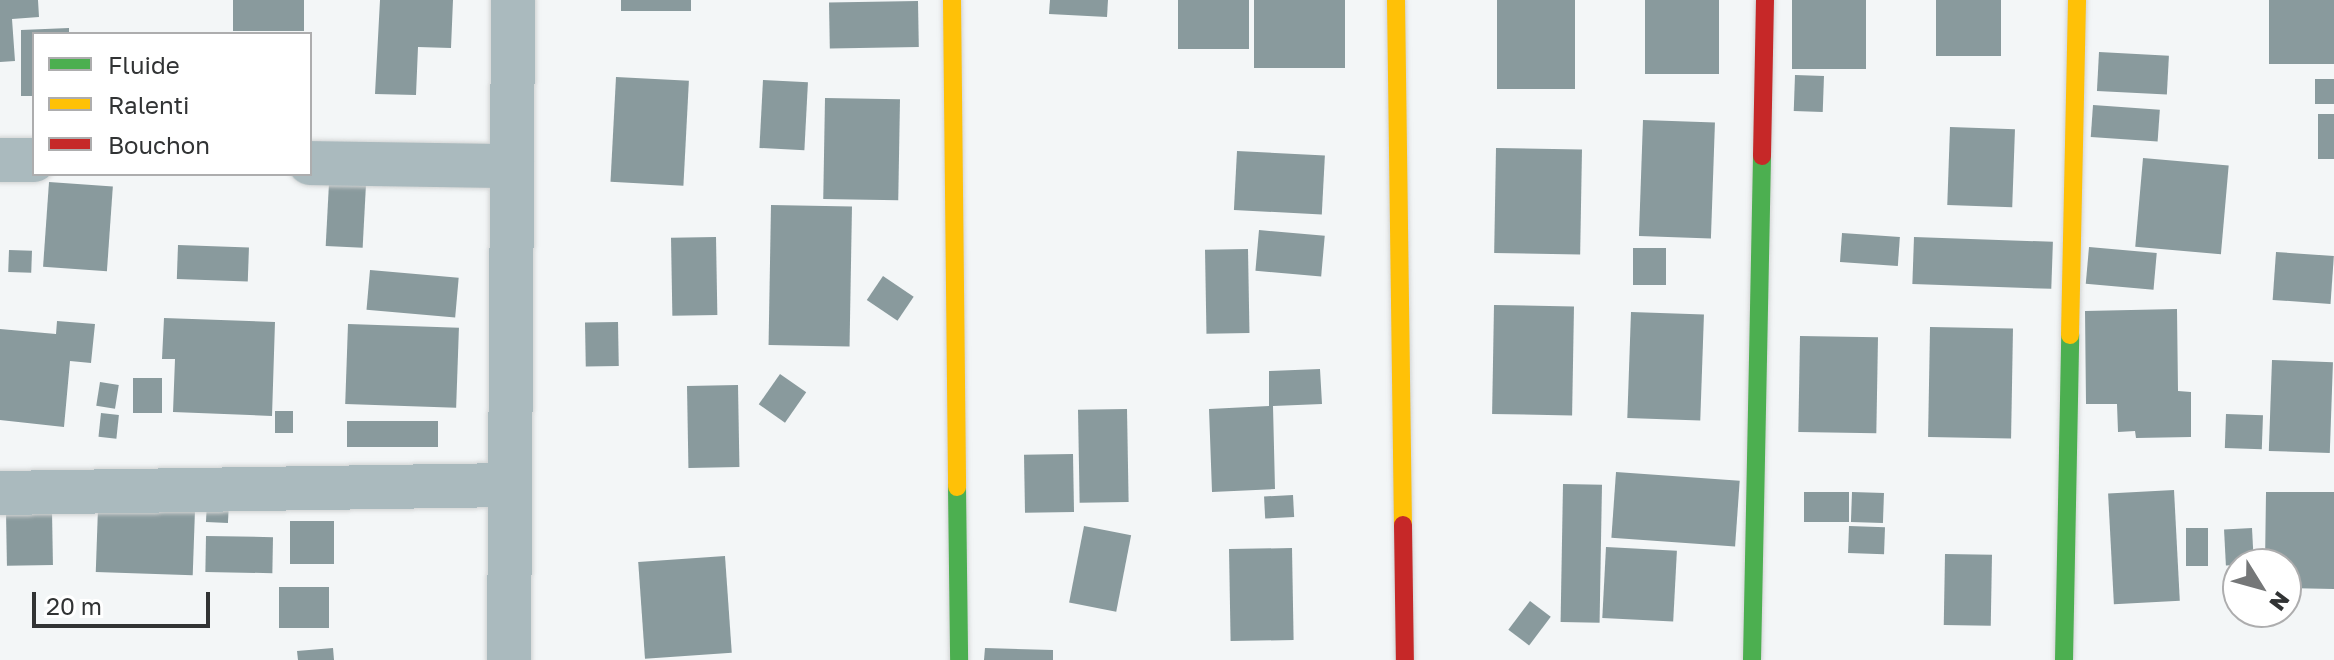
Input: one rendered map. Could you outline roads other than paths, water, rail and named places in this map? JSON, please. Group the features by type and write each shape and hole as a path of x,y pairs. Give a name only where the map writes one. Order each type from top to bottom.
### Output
{"street":[{"path":"509,660 513,0"},
{"path":"952,0 959,660"},
{"path":"1396,0 1405,660"},
{"path":"1752,660 1765,0"},
{"path":"2064,660 2077,0"},
{"path":"0,160 32,160"},
{"path":"312,163 512,166"},
{"path":"0,493 510,485"}]}
